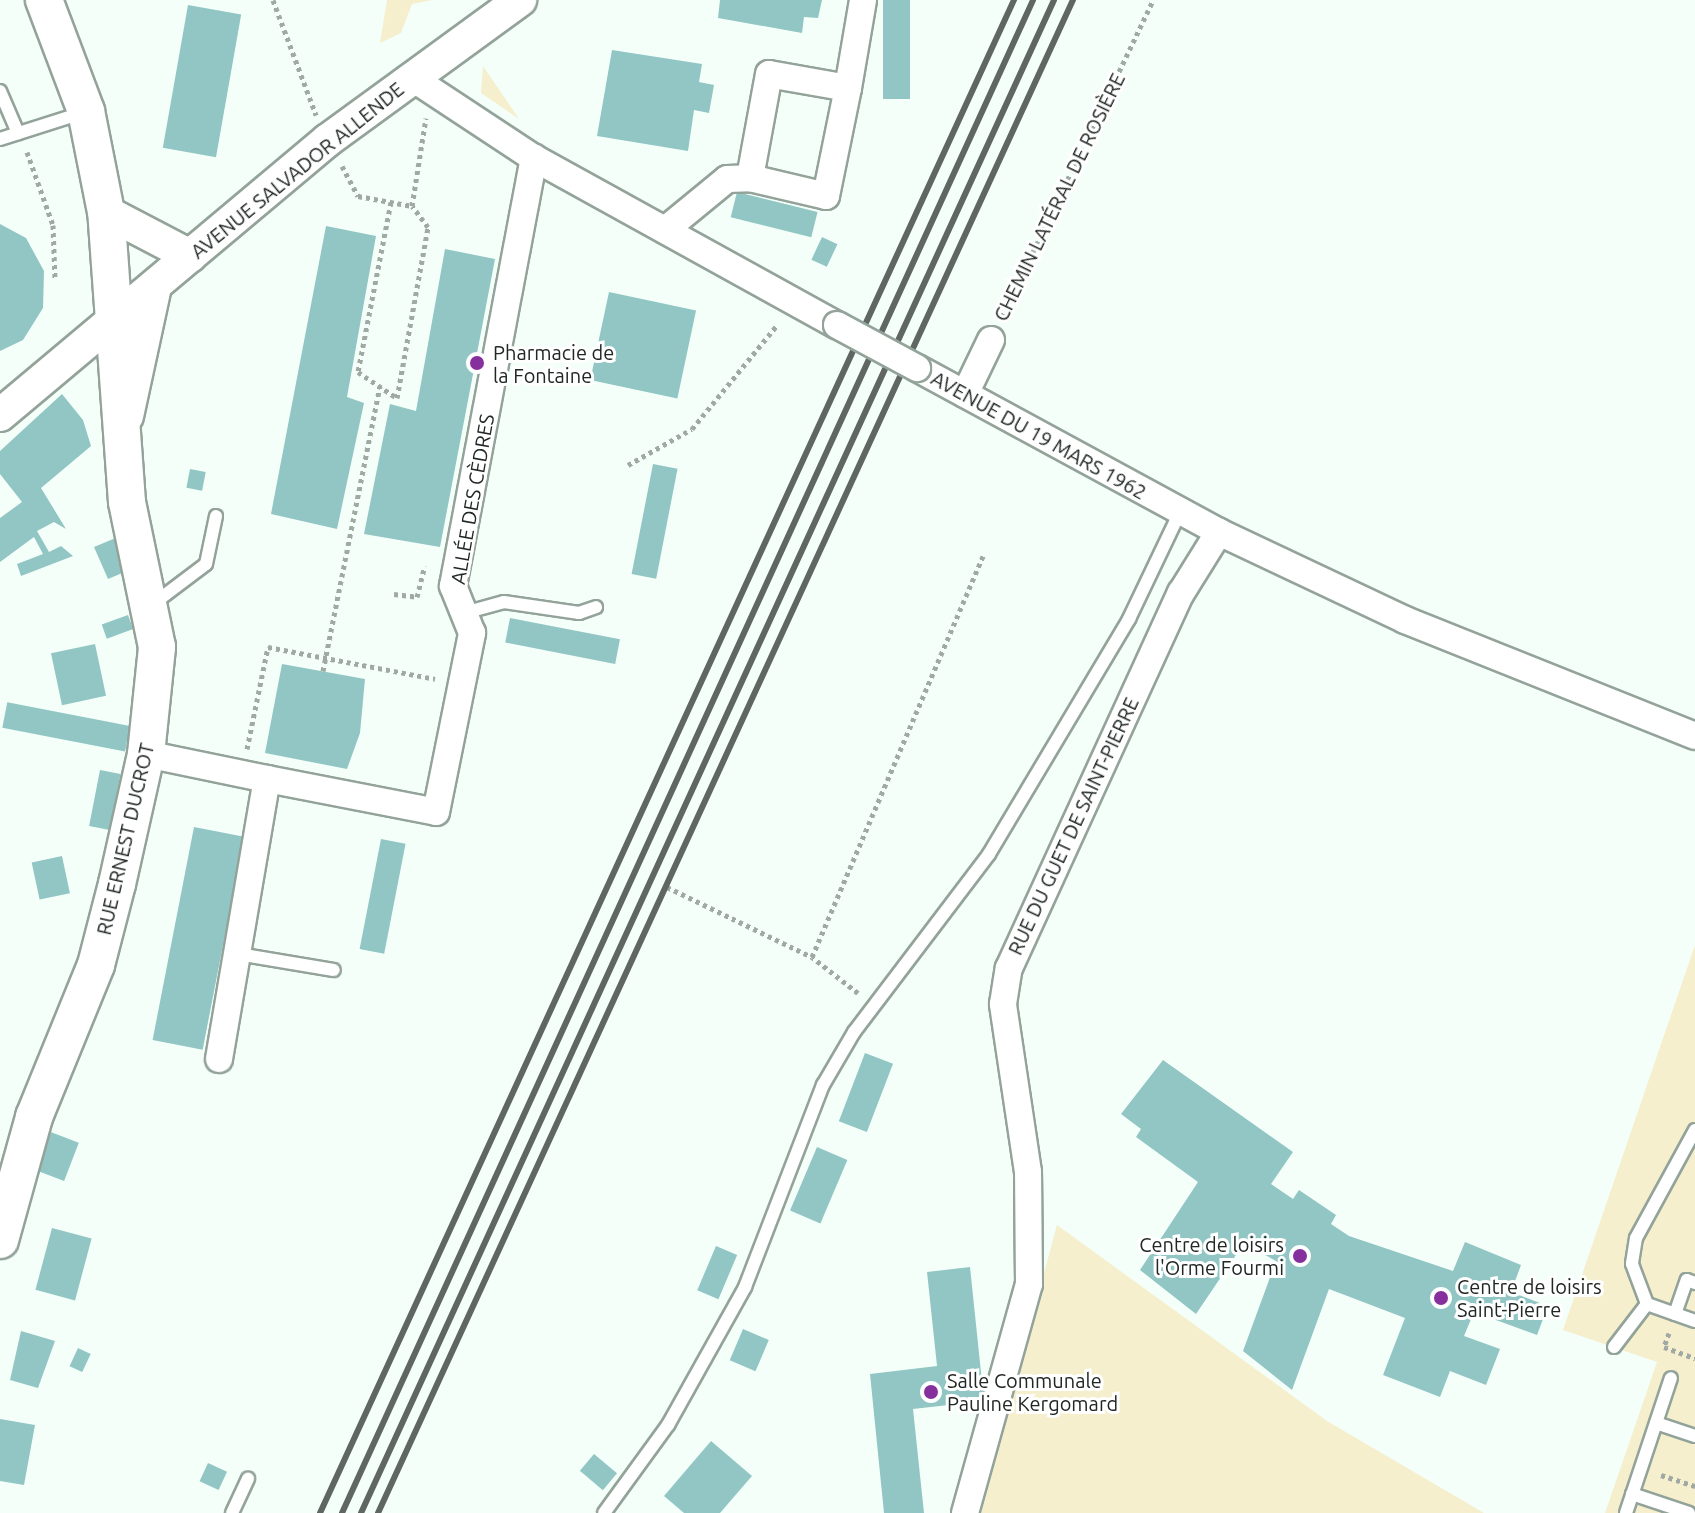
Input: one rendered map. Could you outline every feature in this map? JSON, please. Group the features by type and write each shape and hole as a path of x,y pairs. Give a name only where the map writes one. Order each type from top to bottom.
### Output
{"main road":[{"name":"RUE ERNEST DUCROT","path":"0,1240 34,1117 96,965 146,754 157,647 127,502 126,425 106,212 86,111 44,0"}],"street":[{"name":"AVENUE SALVADOR ALLENDE","path":"0,415 411,77 520,0"},
{"path":"665,230 727,179 750,178 826,196 863,0"},
{"path":"750,178 769,74 848,88"},
{"name":"AVENUE DU 19 MARS 1962","path":"411,77 534,158 1180,512 1405,620 1695,736"},
{"name":"ALLÉE DES CÈDRES","path":"255,776 436,812 472,633 453,586 534,158"},
{"path":"106,212 190,256"},
{"path":"126,425 155,286"},
{"name":"CHEMIN LATÉRAL DE ROSIÈRE","path":"965,394 991,340"},
{"name":"RUE DU GUET DE SAINT-PIERRE","path":"965,1513 1029,1284 1028,1172 1003,1004 1009,968 1181,593 1219,532"},
{"path":"146,754 255,776 238,954 219,1059"}],"lane":[{"path":"0,91 18,133"},
{"path":"0,139 86,111"},
{"path":"604,1513 668,1425 745,1287 823,1085 875,1006 989,854 1129,619 1180,512"},
{"path":"150,605 206,564 216,516"},
{"path":"464,613 504,602 579,613 596,607"},
{"path":"238,954 334,970"},
{"path":"1695,1130 1636,1238 1632,1264 1647,1304 1695,1321"},
{"path":"1675,1314 1687,1280 1695,1283"},
{"path":"1614,1347 1647,1304"},
{"path":"1626,1513 1671,1378"},
{"path":"1656,1423 1695,1436"},
{"path":"232,1513 248,1479"},
{"path":"1632,1494 1689,1513"}],"path":[{"name":"CHEMIN LATÉRAL DE ROSIÈRE","path":"991,340 1153,0"},
{"path":"18,133 53,225 55,280"},
{"path":"391,202 358,372 397,398 428,227 412,206"},
{"path":"628,465 692,429 766,332 806,308"},
{"path":"323,671 380,386"},
{"path":"812,957 984,554"},
{"path":"255,776 268,647 462,684"},
{"path":"667,887 812,957 875,1006"},
{"path":"1675,1314 1664,1347 1695,1358"},
{"path":"1641,1468 1695,1486"}],"shaded area":[{"path":"387,0 432,0 412,4 401,33 380,43"},
{"path":"483,66 519,119 481,93"},
{"path":"1695,945 1695,1513 1605,1513 1657,1362 1563,1330"},
{"path":"1057,1225 1327,1421 1484,1513 979,1513"}],"building":[{"path":"720,0 822,0 818,18 804,17 802,33 718,18"},
{"path":"883,0 910,0 910,99 883,99"},
{"path":"188,5 241,14 216,157 163,148"},
{"path":"612,50 702,64 699,82 714,85 709,113 694,110 688,151 597,136"},
{"path":"737,192 818,212 811,237 731,217"},
{"path":"0,224 26,238 44,271 43,308 23,340 0,351"},
{"path":"326,226 376,236 347,397 364,403 337,529 271,514"},
{"path":"822,237 837,244 827,267 811,260"},
{"path":"445,249 495,259 440,547 364,534 390,404 416,411"},
{"path":"609,292 696,311 677,399 590,380"},
{"path":"62,394 83,420 91,446 41,488 66,529 54,522 37,531 49,552 61,546 73,556 21,576 17,564 43,554 34,537 0,562 0,518 22,502 0,474 0,451"},
{"path":"653,464 678,469 656,579 632,574"},
{"path":"190,469 206,472 202,491 186,488"},
{"path":"118,537 127,571 108,579 94,547"},
{"path":"128,615 133,629 107,639 102,625"},
{"path":"510,618 620,639 615,664 505,643"},
{"path":"95,644 106,696 62,705 51,653"},
{"path":"282,664 365,679 360,733 347,769 265,753"},
{"path":"7,702 130,726 125,752 2,728"},
{"path":"100,770 121,774 110,830 89,826"},
{"path":"194,827 244,837 203,1050 153,1040"},
{"path":"381,839 406,844 384,954 360,949"},
{"path":"62,856 70,893 40,900 32,862"},
{"path":"865,1053 893,1064 867,1132 839,1121"},
{"path":"1163,1060 1293,1152 1271,1184 1293,1199 1299,1190 1336,1215 1331,1224 1349,1236 1453,1271 1465,1242 1521,1265 1511,1292 1548,1306 1537,1335 1474,1312 1464,1336 1500,1349 1486,1385 1450,1371 1440,1397 1383,1375 1405,1318 1329,1289 1292,1390 1243,1351 1276,1261 1244,1243 1196,1314 1140,1270 1198,1182 1136,1137 1141,1129 1121,1114"},
{"path":"48,1131 79,1143 64,1181 33,1169"},
{"path":"817,1147 847,1160 820,1223 790,1211"},
{"path":"52,1228 92,1239 75,1300 35,1290"},
{"path":"716,1246 737,1255 718,1299 697,1290"},
{"path":"970,1267 984,1401 913,1409 924,1513 884,1513 870,1374 937,1366 927,1272"},
{"path":"743,1329 769,1340 755,1371 730,1360"},
{"path":"21,1331 55,1341 38,1388 10,1380"},
{"path":"78,1348 91,1354 82,1372 70,1366"},
{"path":"0,1419 35,1425 24,1485 0,1481"},
{"path":"711,1441 752,1476 720,1513 684,1513 664,1496"},
{"path":"594,1454 617,1473 603,1490 580,1471"},
{"path":"208,1463 227,1472 219,1490 200,1481"}],"railway":[{"path":"320,1513 1014,0"},
{"path":"342,1513 1033,0"},
{"path":"361,1513 1054,0"},
{"path":"378,1513 1073,0"}],"place":[{"name":"Pharmacie de la Fontaine","path":"477,363"},
{"name":"Centre de loisirs l'Orme Fourmi","path":"1300,1256"},
{"name":"Centre de loisirs Saint-Pierre","path":"1441,1298"},
{"name":"Salle Communale Pauline Kergomard","path":"931,1392"}]}
